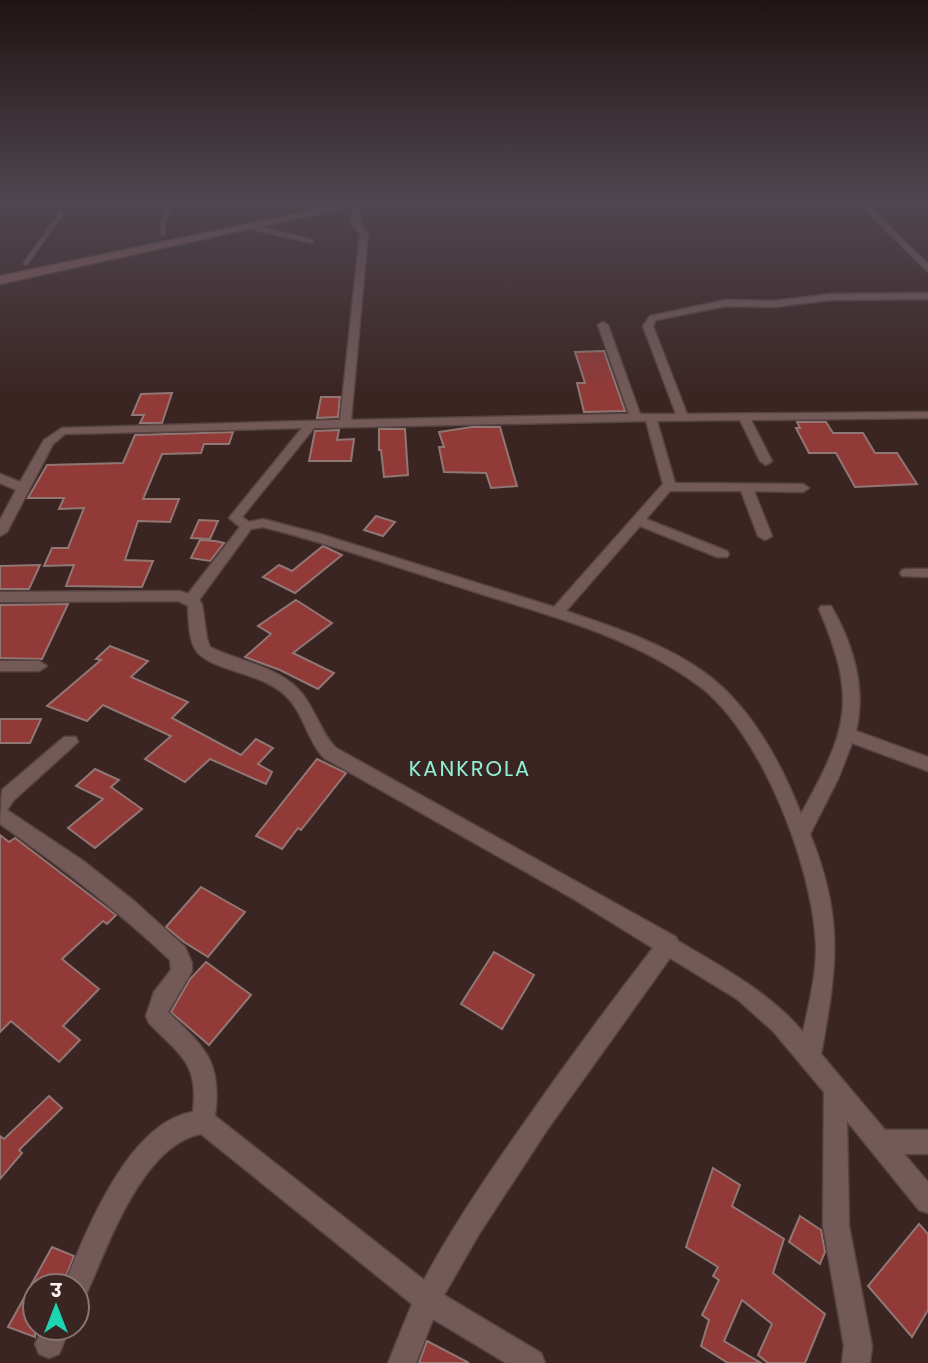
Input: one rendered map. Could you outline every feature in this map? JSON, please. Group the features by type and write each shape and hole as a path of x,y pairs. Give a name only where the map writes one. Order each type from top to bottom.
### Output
{"street":[{"path":"0,280 66,266"},
{"path":"345,422 361,266"},
{"path":"683,418 648,326 653,318 726,303 773,304 831,297 928,296"},
{"path":"603,325 636,418"},
{"path":"0,532 48,442 62,431 345,422 928,415"},
{"path":"744,417 766,461"},
{"path":"556,614 667,487 667,473 651,418"},
{"path":"247,526 235,518 312,423"},
{"path":"0,478 23,488"},
{"path":"667,487 803,488"},
{"path":"746,488 765,536"},
{"path":"637,520 722,554"},
{"path":"191,601 247,526 254,523 272,526 556,614 666,658 707,682 742,719 801,832 815,870 824,911 826,945 810,1056"},
{"path":"907,573 928,573"},
{"path":"0,597 159,595 180,596 191,601 195,604 199,639 204,650 283,685 295,695 317,743 330,753 669,944 744,992 781,1023 928,1201"},
{"path":"801,832 830,776 846,734 853,703 852,682 843,649 826,609"},
{"path":"0,666 39,666"},
{"path":"846,734 928,764"},
{"path":"0,806 8,795 70,742"},
{"path":"0,814 116,898 183,961 183,971 156,1009 157,1016 192,1052 201,1066 206,1082 203,1122"},
{"path":"402,1363 429,1301 479,1209 577,1064 669,944"},
{"path":"835,1090 836,1226 858,1346 856,1363"},
{"path":"84,1272 130,1176 152,1149 181,1127 203,1122 429,1301 531,1363"},
{"path":"881,1143 928,1142"}],"building":[{"path":"604,351 625,411 584,412 577,383 585,383 575,352"},
{"path":"172,393 162,423 140,423 144,415 132,415 141,394"},
{"path":"321,397 340,397 338,417 317,418"},
{"path":"797,422 826,422 833,433 863,433 875,453 897,453 917,484 855,487 836,453 809,453 796,428 800,428"},
{"path":"472,427 500,427 517,486 491,488 486,473 444,472 439,447 444,447 439,432"},
{"path":"379,429 405,429 408,475 384,477 379,450"},
{"path":"339,430 337,440 354,439 351,461 309,461 315,431"},
{"path":"233,432 229,444 204,444 201,453 162,454 143,499 179,499 170,522 138,521 125,560 153,561 142,587 66,586 74,565 44,566 52,548 68,548 84,508 59,509 64,498 28,498 47,465 123,463 135,435"},
{"path":"376,516 395,522 383,536 364,530"},
{"path":"199,520 218,521 210,539 191,538"},
{"path":"200,540 224,543 210,561 191,558"},
{"path":"323,546 342,555 295,593 263,577 279,565 292,571"},
{"path":"40,565 29,589 0,589 0,566"},
{"path":"296,600 332,623 293,653 334,673 318,689 280,670 245,657 271,634 258,626"},
{"path":"68,604 42,659 0,658 0,605"},
{"path":"110,646 148,661 131,677 188,702 172,718 241,755 256,739 273,748 258,764 272,772 266,784 210,759 185,782 145,759 171,736 103,705 87,721 47,706 101,660 96,659"},
{"path":"0,719 41,719 30,743 0,743"},
{"path":"317,759 346,773 301,830 298,828 282,849 256,836"},
{"path":"95,769 119,780 111,787 142,809 95,848 68,828 103,799 76,786"},
{"path":"0,835 9,842 15,838 116,915 107,924 103,921 62,959 99,989 63,1026 80,1040 59,1062 11,1021 0,1032"},
{"path":"201,887 245,912 208,957 166,927"},
{"path":"494,952 534,975 502,1029 461,1004"},
{"path":"206,962 251,995 209,1045 171,1012 190,979"},
{"path":"49,1096 62,1108 19,1150 22,1153 0,1179 0,1136 4,1139"},
{"path":"713,1168 740,1185 732,1206 784,1239 773,1273 825,1314 805,1363 768,1363 758,1355 772,1324 742,1300 724,1341 761,1363 728,1363 701,1346 709,1320 702,1315 719,1280 713,1276 718,1267 686,1247"},
{"path":"800,1216 821,1230 825,1252 820,1264 789,1242"},
{"path":"919,1224 928,1234 928,1310 912,1337 868,1286"},
{"path":"52,1247 74,1256 68,1272 38,1272"},
{"path":"21,1303 21,1332 8,1327"},
{"path":"427,1341 469,1363 419,1363"}],"district":[{"name":"KANKROLA","path":"470,768"}]}
